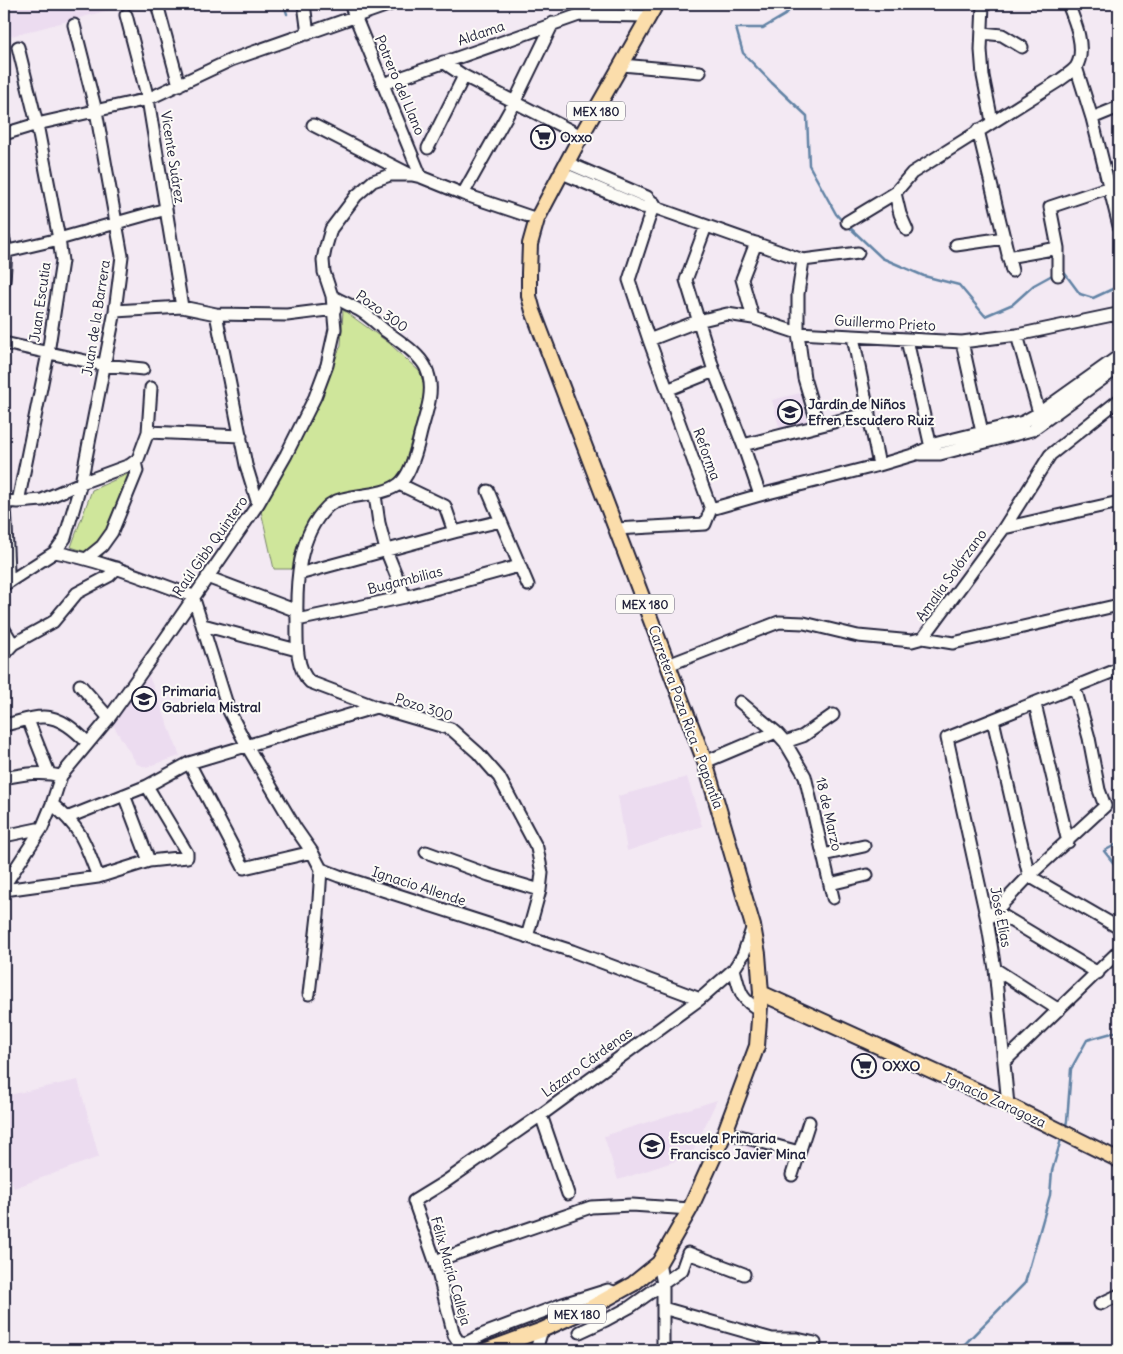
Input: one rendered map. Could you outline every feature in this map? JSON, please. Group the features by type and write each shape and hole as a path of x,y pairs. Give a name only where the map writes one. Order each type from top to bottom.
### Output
{"main road":[{"name":"Carretera Poza Rica - Papantla","path":"486,1350 562,1321 633,1284 659,1263 690,1209 725,1132 757,1046 761,993 758,954 753,926 705,762 533,311 529,296 530,244 538,219 581,136 656,4"},
{"name":"Ignacio Zaragoza","path":"761,993 1008,1105 1119,1160"}],"street":[{"path":"157,4 179,84"},
{"path":"304,4 308,34"},
{"name":"Potrero del Llano","path":"350,4 383,84 417,176"},
{"path":"4,134 36,124 148,99 231,60 391,4"},
{"path":"983,4 981,50 983,76 992,121"},
{"path":"1068,4 1078,29 1080,53 1076,67 1092,118 1119,226"},
{"name":"Vicente Suárez","path":"126,15 148,99 182,306"},
{"name":"Aldama","path":"383,84 579,15 649,16"},
{"path":"463,194 515,101 553,23"},
{"name":"Juan de la Barrera","path":"4,585 55,552 65,538 81,483 115,311 122,256 96,111 74,25"},
{"path":"982,33 1002,35 1022,47"},
{"name":"Juan Escutia","path":"18,47 36,124 62,261 48,353 18,502"},
{"path":"443,62 464,76 581,136"},
{"path":"622,65 700,72"},
{"path":"847,222 895,193 912,173 1060,80 1076,67"},
{"path":"428,148 464,76"},
{"path":"1092,118 1119,107"},
{"path":"313,125 417,176 463,194 538,219"},
{"path":"978,130 1012,271"},
{"path":"565,168 613,188 647,197 655,207 803,260 858,253"},
{"path":"115,311 182,306 216,314 287,315 334,310 332,296 324,272 323,260 331,229 356,196 373,181 390,175 417,176"},
{"path":"1058,275 1058,248 1050,207 1110,187"},
{"path":"895,193 900,214 907,230"},
{"name":"Reforma","path":"655,207 629,280 711,510"},
{"path":"4,280 4,247 59,239 166,209"},
{"path":"706,226 686,280 714,371 760,495"},
{"path":"956,245 1004,238"},
{"path":"753,318 742,279 756,243"},
{"path":"1008,257 1058,248"},
{"path":"803,260 798,294 798,333 804,378 818,425"},
{"name":"Pozo 300","path":"332,296 361,311 414,353 424,364 430,377 431,392 416,452 409,470 399,484"},
{"name":"Raúl Gibb Quintero","path":"55,775 88,744 109,718 258,504 286,455 315,397 327,365 335,329 334,310"},
{"path":"216,314 246,465 258,504"},
{"name":"Guillermo Prieto","path":"649,340 698,321 727,314 753,318 798,333 962,342 1017,335 1117,314 1119,319"},
{"path":"1017,335 1039,412"},
{"path":"853,336 879,465"},
{"path":"907,340 932,450"},
{"path":"962,342 982,432"},
{"path":"4,343 104,365 144,369"},
{"path":"616,529 705,524 711,510 760,495 879,465 932,450 982,432 1023,422 1119,360"},
{"path":"932,450 940,454 1032,430 1119,360"},
{"path":"667,390 714,371"},
{"path":"8,572 5,501 42,500 135,462 142,450 148,432 151,388"},
{"name":"Amalia Solórzano","path":"668,665 779,622 804,623 858,636 912,641 923,638 1004,528 1050,455 1119,400"},
{"path":"743,445 869,413"},
{"path":"148,432 241,436"},
{"path":"86,559 102,546 112,532 137,471 135,462"},
{"path":"405,597 386,550 379,523 375,495 399,484 445,506 454,532"},
{"path":"488,491 528,585"},
{"name":"Pozo 300","path":"375,495 346,498 329,505 315,522 303,546 299,574 297,650 305,677 310,682 376,707 451,729 478,753 499,777 537,848 542,873 540,890 527,937"},
{"path":"1004,528 1119,502"},
{"path":"299,574 500,521"},
{"path":"55,552 117,568 193,596 229,711 247,746 321,869 318,916 309,994"},
{"name":"Bugambilias","path":"297,615 405,597 519,566"},
{"path":"4,654 13,644 53,622 77,593 109,576 117,568"},
{"path":"206,577 297,615"},
{"path":"923,638 953,643 1119,605"},
{"path":"203,625 297,650"},
{"path":"4,629 13,644"},
{"path":"1119,669 992,720 1029,876 1119,928"},
{"path":"80,685 109,718"},
{"path":"1075,688 1089,738 1099,790 1105,806 1029,876 991,916 1098,973"},
{"name":"18 de Marzo","path":"740,702 785,742 804,776 833,898"},
{"path":"1035,704 1068,842"},
{"path":"69,817 147,786 188,763 376,707"},
{"path":"785,742 803,736 833,715"},
{"path":"4,725 42,716 56,719 75,731 88,744"},
{"path":"4,886 42,828 52,804 55,775 28,720"},
{"name":"José Elías","path":"992,720 947,738 991,916 1008,1105"},
{"path":"705,762 776,732"},
{"path":"188,763 244,868 312,852"},
{"path":"4,778 19,775 55,775"},
{"path":"4,890 98,876 149,860 187,857 187,853 147,786"},
{"path":"124,795 149,860"},
{"path":"52,804 69,817 82,835 98,876"},
{"path":"4,836 42,828"},
{"path":"823,855 864,846"},
{"path":"426,852 489,875 540,890"},
{"name":"Ignacio Allende","path":"321,869 572,951 700,999"},
{"path":"830,884 867,875"},
{"name":"Lázaro Cárdenas","path":"414,1201 445,1182 541,1115 700,999 734,969 743,955 753,926"},
{"path":"1005,1061 1119,951"},
{"path":"734,969 741,996 747,1003 760,1010"},
{"path":"995,969 1059,1010"},
{"path":"541,1115 568,1194"},
{"path":"792,1175 809,1122"},
{"path":"725,1132 799,1152"},
{"name":"Félix María Calleja","path":"414,1201 435,1261 454,1336 458,1341 466,1343 484,1334 563,1304"},
{"path":"435,1261 591,1207 632,1205 690,1209"},
{"path":"580,1332 630,1307 682,1270 688,1253 744,1274"},
{"path":"659,1263 662,1284 663,1350"},
{"path":"562,1321 563,1304 608,1290 616,1293"},
{"path":"1100,1304 1119,1295"},
{"path":"663,1308 772,1339 797,1339 815,1343"},
{"path":"536,1350 542,1330"}],"shaded area":[{"path":"4,4 132,4 8,37 4,35"},
{"name":"Jardín de Niños Efren Escudero Ruiz","path":"800,393 808,423 780,430 772,400"},
{"name":"Primaria Gabriela Mistral","path":"149,676 180,756 146,767 137,764 111,722"},
{"path":"687,777 702,826 627,851 618,796"},
{"path":"78,1080 99,1157 14,1188 4,1160 4,1096"},
{"name":"Escuela Primaria Francisco Javier Mina","path":"717,1100 691,1156 618,1180 604,1136"},
{"path":"749,1140 796,1153 793,1164 745,1153"}],"green space":[{"path":"343,310 389,343 421,373 425,392 404,467 394,480 378,488 325,501 313,515 295,569 274,569 261,511 315,408 327,381 341,345"},
{"path":"130,473 102,557 71,547 92,490"}],"waterway":[{"path":"284,4 287,14"},
{"path":"795,4 785,15 763,28 736,28 743,53 807,116 809,165 836,214 843,222"},
{"path":"847,225 882,258 924,276 959,285 985,316 1013,304 1034,285 1054,274"},
{"path":"1063,271 1080,294 1093,298 1119,286"},
{"path":"1119,843 1104,851 1119,870"},
{"path":"1065,1129 1071,1069 1087,1040 1119,1031"},
{"path":"959,1350 1025,1283 1050,1195 1052,1171 1062,1136"}],"place":[{"name":"Oxxo","path":"543,137"},
{"name":"Jardín de Niños Efren Escudero Ruiz","path":"790,412"},
{"name":"Primaria Gabriela Mistral","path":"144,699"},
{"name":"OXXO","path":"864,1066"},
{"name":"Escuela Primaria Francisco Javier Mina","path":"652,1146"}]}
